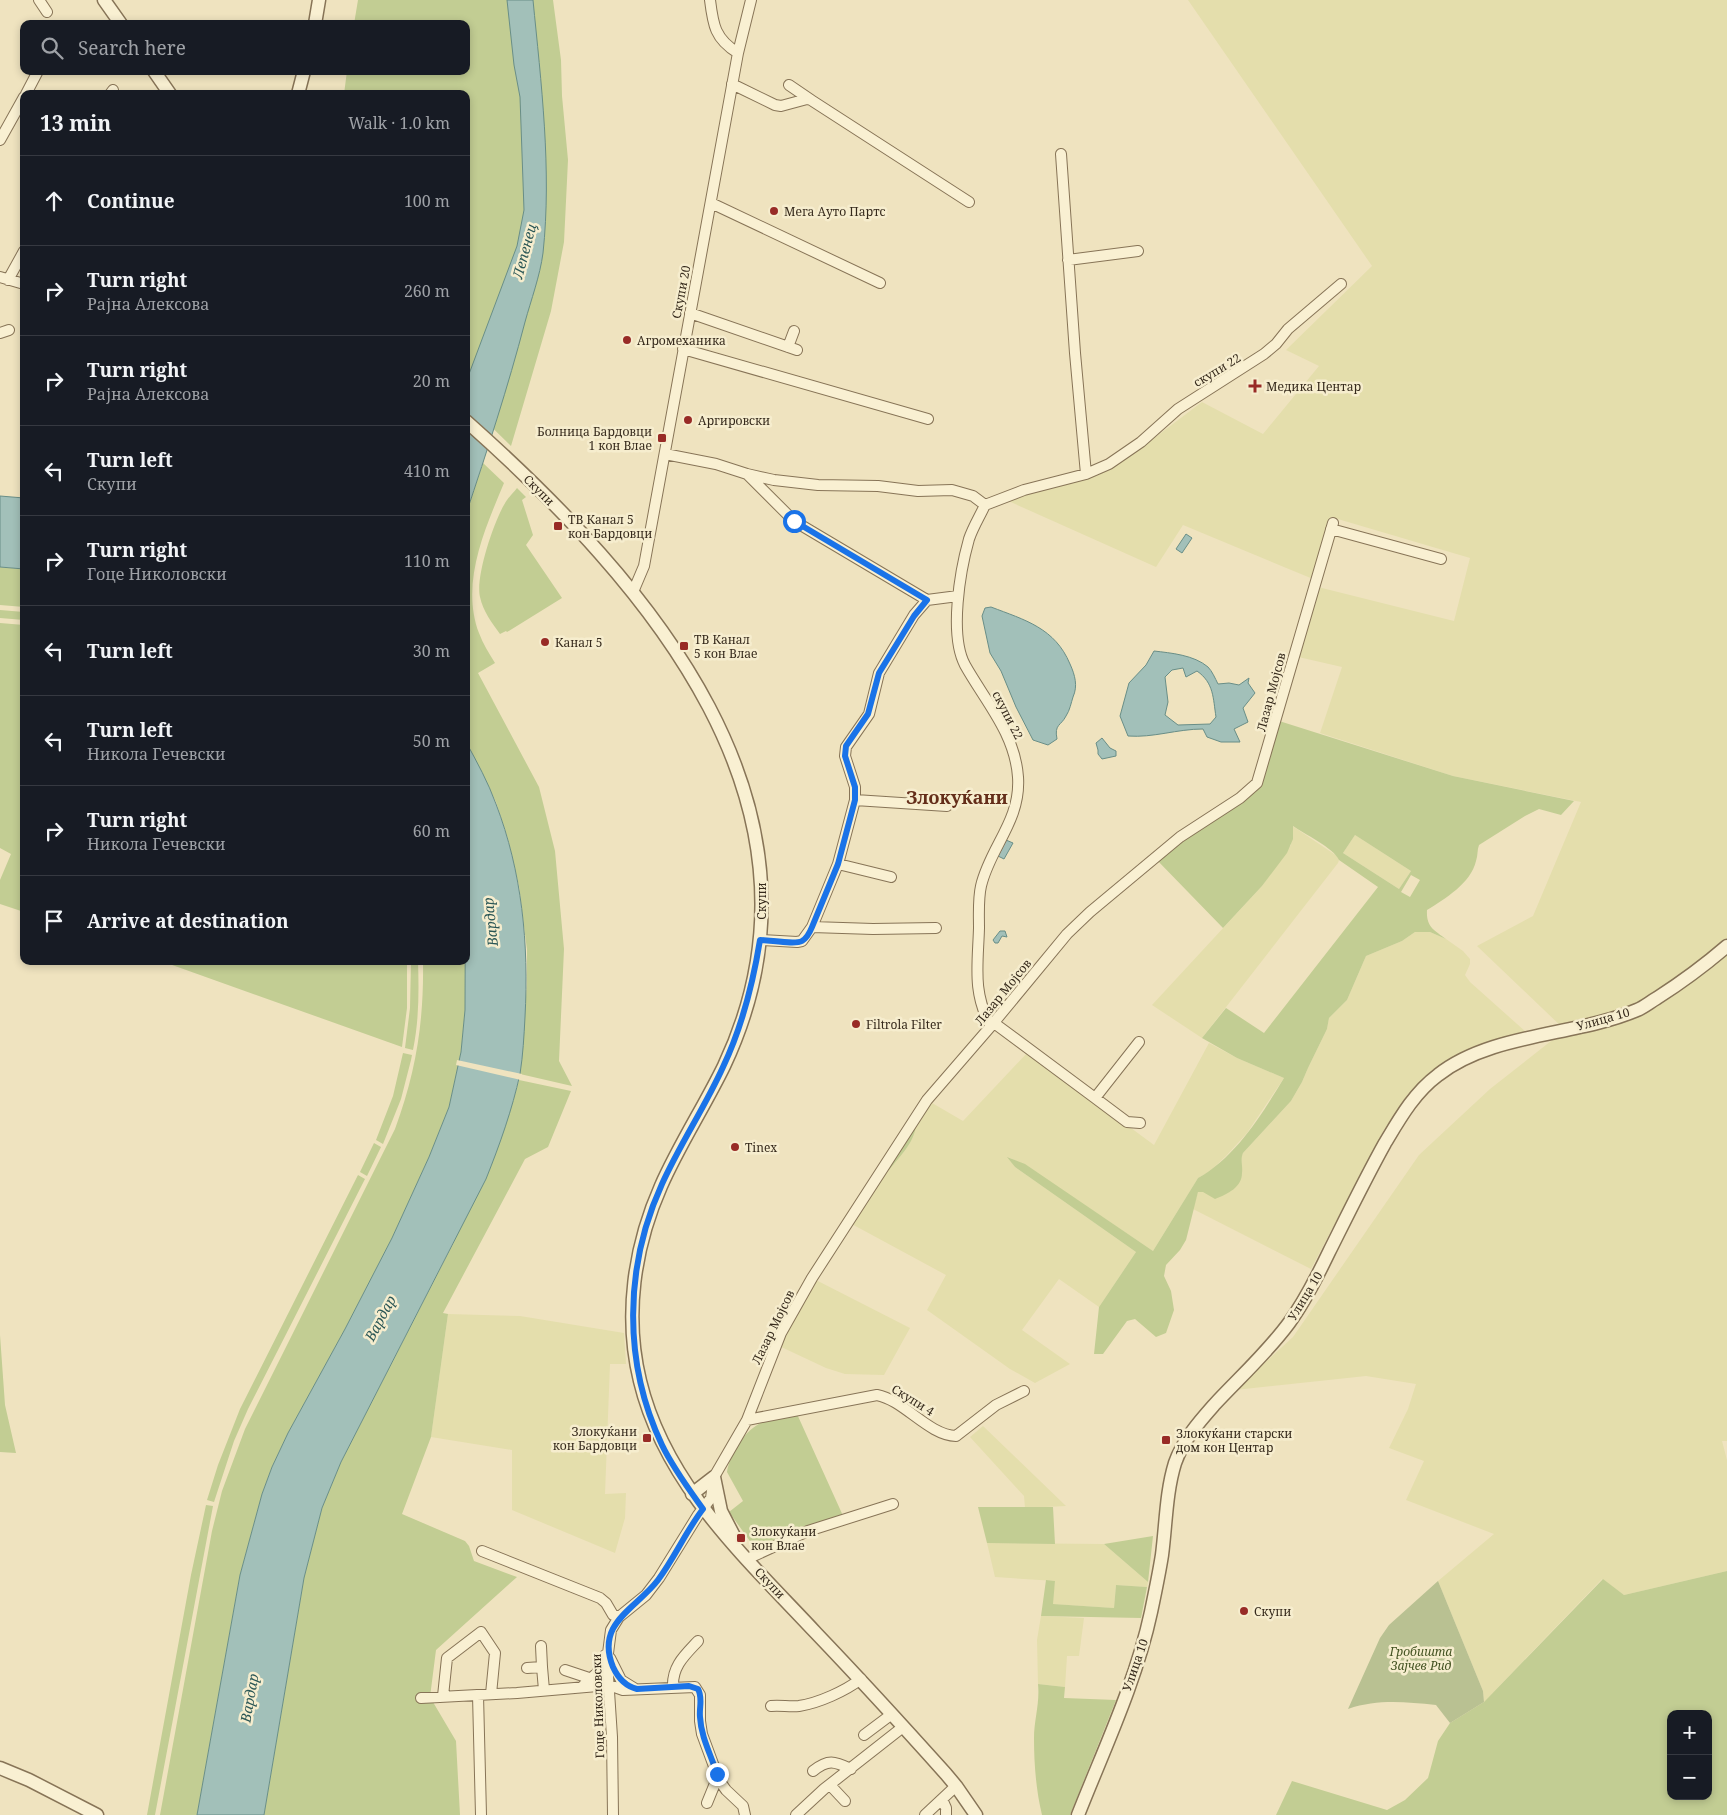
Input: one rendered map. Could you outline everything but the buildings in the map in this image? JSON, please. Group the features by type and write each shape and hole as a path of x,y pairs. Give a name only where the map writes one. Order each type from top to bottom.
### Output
{"street":[{"path":"39,0 47,12"},
{"path":"104,0 118,20"},
{"path":"315,20 318,0"},
{"path":"710,0 717,33 724,43 738,53"},
{"name":"Скупи 20","path":"633,592 644,566 732,84 751,0"},
{"path":"28,90 36,75"},
{"path":"157,75 167,90"},
{"path":"299,90 303,75"},
{"path":"732,84 775,106 807,99 811,100"},
{"path":"789,85 969,202"},
{"path":"0,140 20,104"},
{"path":"1061,154 1086,474"},
{"path":"711,203 880,283"},
{"path":"1068,260 1138,251"},
{"path":"20,256 4,278 20,283"},
{"name":"скупи 22","path":"993,1025 983,1012 976,980 981,886 1013,815 1018,790 1018,775 1011,745 999,718 965,664 960,652 957,627 958,596 970,538 985,505 1024,490 1086,474 1109,464 1133,447 1178,409 1264,354 1276,344 1288,329 1341,284"},
{"path":"690,313 792,348 794,331"},
{"path":"684,349 928,419"},
{"name":"Скупи","path":"470,424 505,455 577,527 607,560 667,637 696,684 726,741 737,769 755,834 761,867 762,916 760,940 749,993 736,1036 723,1068 662,1184 650,1212 635,1273 632,1312 633,1335 640,1382 650,1416 663,1446 680,1477 703,1509 861,1679 956,1786 976,1815"},
{"path":"665,454 716,464 774,480 818,485 952,490 973,496 985,505"},
{"path":"747,474 794,521 927,600 958,596"},
{"name":"Лазар Мојсов","path":"703,1509 711,1498 714,1477 746,1420 782,1333 812,1278 927,1100 993,1025 1067,934 1090,912 1180,836 1240,798 1257,783 1332,526 1441,559"},
{"path":"760,940 802,941 812,927 838,864 855,800 855,787 845,756 846,746 868,714 879,673 914,616 927,600"},
{"path":"855,800 947,806"},
{"path":"838,864 891,878"},
{"path":"812,927 936,928"},
{"name":"Улица 10","path":"1078,1815 1138,1664 1155,1593 1175,1463 1181,1449 1203,1418 1275,1342 1292,1320 1314,1282 1374,1164 1412,1101 1440,1073 1462,1060 1501,1046 1600,1021 1638,1009 1674,987 1727,946"},
{"path":"993,1025 1127,1122 1140,1122"},
{"path":"1095,1098 1139,1042"},
{"name":"Cкупи 4","path":"746,1420 877,1394 943,1433 956,1436 996,1405 1024,1391"},
{"path":"692,1494 714,1477 721,1511 745,1556 808,1531 893,1504"},
{"name":"Гоце Николовски","path":"613,1815 607,1661 611,1630 620,1617 653,1586 703,1509"},
{"path":"482,1551 600,1598 606,1603 613,1615 620,1617"},
{"path":"443,1696 447,1658 481,1632 495,1653 491,1694"},
{"path":"673,1687 674,1671 678,1663 698,1641"},
{"path":"541,1646 544,1690"},
{"path":"583,1686 592,1678 604,1661 608,1647"},
{"path":"608,1647 611,1661 618,1676 626,1684 637,1689"},
{"path":"527,1668 542,1667"},
{"path":"565,1670 592,1678"},
{"path":"771,1706 807,1704 841,1691 861,1679"},
{"path":"421,1698 583,1686 609,1685 623,1690 692,1687 699,1691 702,1734 718,1776 726,1790 743,1806 745,1815"},
{"path":"478,1695 481,1815"},
{"path":"864,1735 892,1714"},
{"path":"796,1815 830,1785 903,1727"},
{"path":"812,1771 826,1762 834,1762 851,1769"},
{"path":"0,1768 29,1780 97,1815"},
{"path":"707,1803 718,1776"},
{"path":"830,1785 845,1801"},
{"path":"925,1815 956,1786"},
{"path":"942,1799 946,1808 946,1815"}],"shaded area":[{"path":"1188,0 1727,0 1727,1441 1722,1441 1727,1460 1727,1571 1624,1595 1602,1579 1484,1702 1483,1691 1438,1581 1494,1534 1406,1500 1424,1461 1389,1448 1408,1409 1416,1384 1366,1376 1235,1390 1293,1337 1419,1155 1490,1089 1565,1030 1477,946 1533,916 1581,802 1453,776 1320,733 1342,667 1294,656 1314,586 1454,621 1470,558 1331,517 1313,579 1183,525 1156,567 1006,500 1080,481 1103,472 1141,448 1202,402 1263,434 1319,366 1286,350 1372,266"},
{"path":"1291,825 1337,856 1338,863 1202,1038 1152,1005 1262,886 1291,845"},
{"path":"1355,835 1411,871 1399,889 1343,853"},
{"path":"1415,932 1430,932 1446,939 1463,951 1470,959 1465,975 1470,982 1526,1032 1457,1055 1427,1076 1408,1094 1385,1128 1311,1269 1193,1209 1198,1192 1203,1192 1242,1174 1241,1157 1243,1153 1291,1101 1327,1029 1329,1018 1347,1000 1366,956 1402,941"},
{"path":"1209,1043 1237,1058 1284,1078 1247,1133 1210,1171 1198,1178 1153,1251 1025,1165 1008,1157 1015,1167 1136,1252 1099,1307 1059,1279 1022,1330 1070,1364 1035,1383 1010,1369 927,1310 946,1275 848,1222 927,1100 963,1121 1028,1052 1154,1145"},
{"path":"812,1278 910,1328 884,1375 845,1374 826,1368 777,1345"},
{"path":"448,1314 520,1316 624,1333 626,1364 610,1364 605,1494 626,1493 625,1518 615,1553 512,1510 512,1450 431,1437"},
{"path":"983,1426 1066,1506 1025,1508 1024,1496 970,1437"},
{"path":"987,1543 1104,1544 1148,1582 1147,1587 1116,1585 1114,1608 1052,1604 1055,1581 995,1577"},
{"path":"1041,1616 1084,1618 1079,1656 1067,1656 1065,1687 1038,1684 1037,1640"}],"green space":[{"path":"358,0 553,0 561,60 562,96 568,160 564,242 551,311 511,446 470,406 470,90 345,90 346,75 470,75 470,20 355,20"},
{"path":"483,463 504,483 483,537 477,556 474,576 472,595 474,614 479,633 495,663 478,673 539,787 555,851 564,949 559,1061 572,1086 520,1074 527,984 527,950 519,886 508,839 496,802 470,750 470,502"},
{"path":"517,488 526,497 522,500 533,535 526,545 562,598 507,632 500,634 488,617 481,602 480,576 487,547 502,508"},
{"path":"0,567 20,569 20,607 0,605"},
{"path":"0,610 20,612 20,620 0,618"},
{"path":"0,623 20,625 20,911 0,904 0,880 11,854 0,848"},
{"path":"1276,720 1453,776 1574,801 1561,815 1539,809 1479,845 1476,861 1469,876 1456,890 1427,910 1429,924 1446,939 1430,932 1415,932 1402,941 1366,956 1347,1000 1329,1018 1327,1029 1291,1101 1243,1153 1240,1182 1229,1192 1215,1199 1203,1192 1198,1192 1186,1240 1180,1250 1166,1265 1164,1276 1171,1291 1174,1310 1166,1333 1156,1337 1135,1319 1127,1321 1103,1354 1094,1354 1099,1307 1136,1252 1015,1167 1007,1157 1025,1164 1153,1251 1198,1178 1212,1169 1236,1147 1267,1106 1284,1078 1237,1058 1202,1038 1226,1008 1264,1033 1378,887 1339,860 1325,846 1293,826 1293,839 1287,853 1262,886 1223,928 1155,858 1250,791","holes":["1355,835 1411,871 1399,889 1343,853","1411,875 1420,880 1410,897 1401,892"]},
{"path":"172,965 407,965 407,1008 402,1047"},
{"path":"411,965 418,965 417,1017 413,1050 405,1048 410,1008"},
{"path":"423,965 465,965 465,1010 461,1052 449,1107 429,1157 392,1238 288,1433 262,1494 240,1575 197,1815 160,1815 212,1531 222,1491 245,1429 395,1129 413,1067 420,1026"},
{"path":"403,1053 412,1055 411,1060 401,1099 383,1144 376,1140 393,1096"},
{"path":"519,1080 571,1091 548,1147 525,1159 443,1313 448,1314 431,1437 402,1514 465,1541 469,1546 474,1561 517,1577 436,1650 430,1697 456,1741 460,1815 264,1815 304,1578 322,1508 341,1462 453,1244 512,1105"},
{"path":"916,1116 915,1131 909,1145 889,1170 883,1167"},
{"path":"374,1143 381,1147 367,1176 360,1172"},
{"path":"358,1175 365,1179 248,1409 234,1441 214,1502 207,1500 218,1465 240,1409"},
{"path":"0,1335 5,1405 16,1453 0,1452"},
{"path":"797,1414 844,1518 760,1555 729,1512 743,1501 727,1472 731,1458 739,1443 756,1425"},
{"path":"206,1505 213,1506 155,1815 147,1815 191,1575"},
{"path":"978,1507 1053,1507 1055,1544 987,1543"},
{"path":"1153,1536 1148,1582 1104,1544"},
{"path":"1727,1571 1727,1815 1276,1815 1292,1781 1387,1810 1405,1800 1428,1778 1438,1741 1450,1723 1484,1702 1603,1579 1624,1595"},
{"path":"1046,1580 1055,1581 1053,1604 1114,1608 1116,1585 1147,1587 1141,1618 1041,1616"},
{"name":"Гробишта Зајчев Рид","path":"1438,1581 1483,1691 1484,1702 1450,1723 1436,1705 1402,1702 1370,1704 1348,1709 1380,1638 1389,1625"},
{"path":"1038,1684 1065,1687 1064,1698 1116,1700 1070,1815 1042,1815 1037,1787 1034,1748"}],"water":[{"name":"Лепенец","path":"507,0 533,0 546,158 542,262 512,371 470,502 470,371 517,246 524,210 520,97 514,65"},
{"path":"0,496 20,498 20,569 0,567"},
{"path":"1186,534 1192,538 1182,553 1176,549"},
{"path":"991,607 1016,616 1038,627 1056,642 1064,652 1072,668 1075,680 1075,693 1067,714 1056,730 1057,739 1048,745 1033,740 1016,707 1001,671 990,653 982,616 985,608"},
{"path":"1154,651 1182,655 1202,663 1209,669 1218,684 1229,683 1239,685 1249,678 1248,683 1255,693 1243,708 1248,722 1234,729 1240,742 1221,742 1207,737 1203,729 1147,736 1128,736 1120,716 1129,683 1146,665","holes":["1183,668 1186,677 1197,671 1210,686 1216,717 1210,724 1178,725 1165,715 1168,702 1165,677 1172,670"]},
{"path":"1102,738 1110,748 1116,751 1116,756 1102,759 1098,754 1096,743"},
{"name":"Вардар","path":"470,750 496,804 505,830 518,882 522,909 526,990 523,1053 517,1087 486,1179 341,1462 322,1508 304,1578 264,1815 197,1815 240,1575 262,1494 288,1433 392,1238 429,1157 449,1107 461,1052 465,1010 465,965 470,965"},
{"path":"1006,840 1013,843 1004,859 998,856"},
{"path":"1000,931 1005,931 1007,937 1002,936 998,943 995,943 993,940"}],"pier":[{"path":"457,1060 522,1074 521,1080 456,1065"}],"place":[{"name":"Мега Ауто Партс","path":"774,211"},
{"name":"Агромеханика","path":"627,340"},
{"name":"Медика Центар","path":"1255,386"},
{"name":"Аргировски","path":"688,420"},
{"name":"Болница Бардовци 1 кон Влае","path":"662,438"},
{"name":"ТВ Канал 5 кон Бардовци","path":"558,526"},
{"name":"Канал 5","path":"545,642"},
{"name":"ТВ Канал 5 кон Влае","path":"684,646"},
{"name":"Filtrola Filter","path":"856,1024"},
{"name":"Tinex","path":"735,1147"},
{"name":"Злокуќани кон Бардовци","path":"647,1438"},
{"name":"Злокуќани старски дом кон Центар","path":"1166,1440"},
{"name":"Злокуќани кон Влае","path":"741,1538"},
{"name":"Скупи","path":"1244,1611"}],"district":[{"name":"Злокуќани","path":"957,797"}],"route":[{"path":"717,1774 702,1734 698,1689 689,1686 637,1689 630,1686 621,1680 616,1672 608,1647 611,1630 615,1623 653,1586 703,1509 680,1477 663,1446 645,1400 634,1350 632,1312 635,1273 650,1212 676,1156 723,1068 736,1036 748,1000 760,940 802,941 812,927 838,864 855,800 855,787 845,756 846,746 871,709 879,673 914,616 927,600 794,521"}]}
